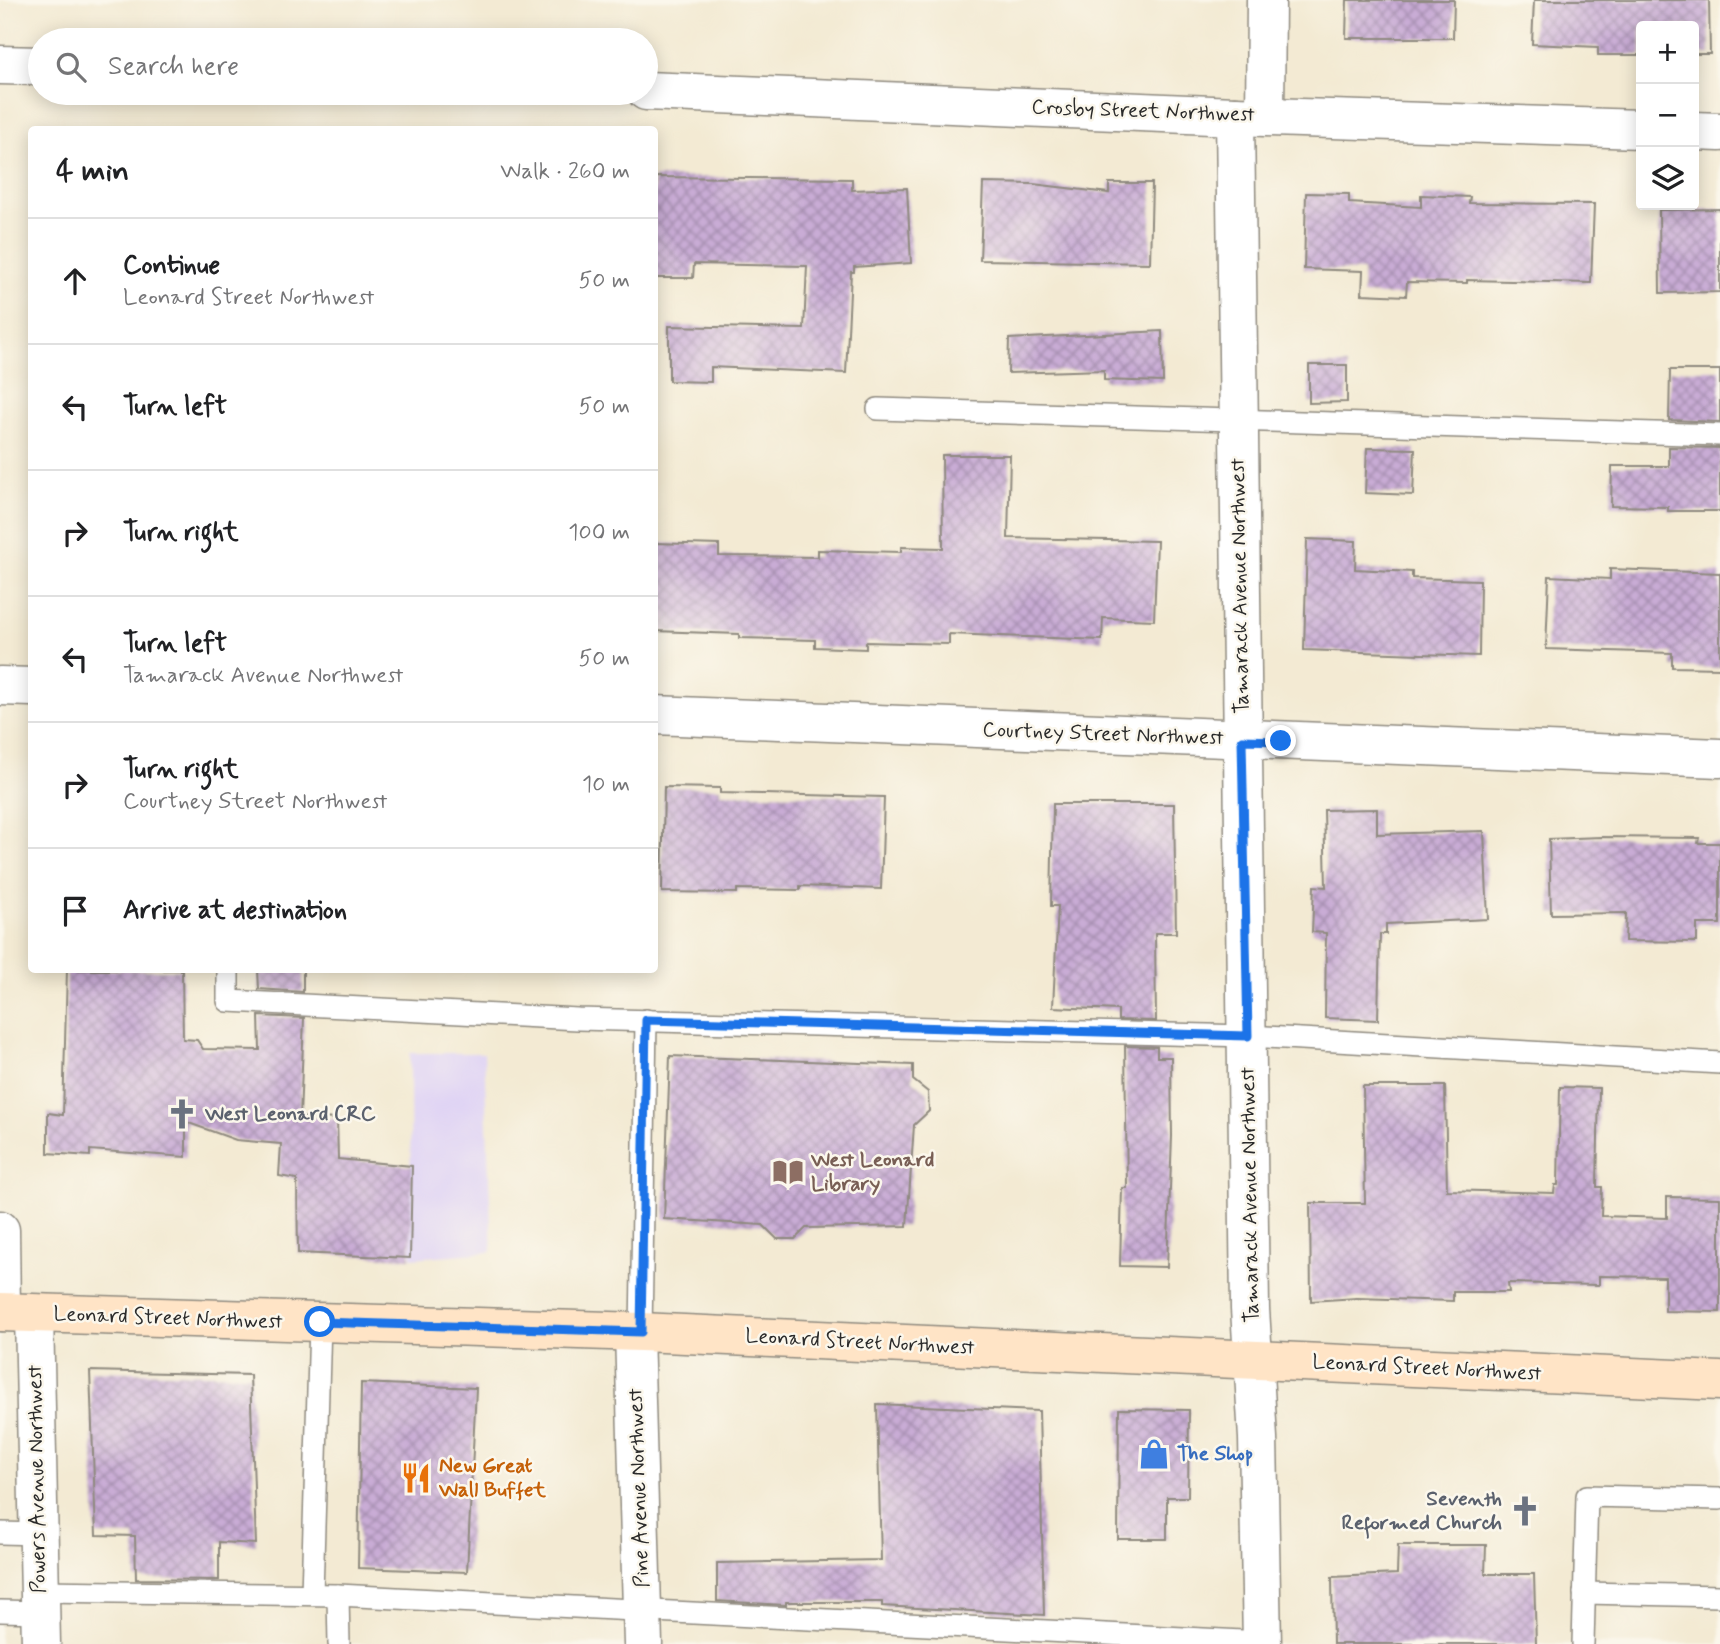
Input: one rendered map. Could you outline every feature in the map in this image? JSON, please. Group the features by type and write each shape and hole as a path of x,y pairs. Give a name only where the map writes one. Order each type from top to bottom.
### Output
{"main road":[{"name":"Leonard Street Northwest","path":"12,1313 638,1332 1720,1381"}],"street":[{"name":"Tamarack Avenue Northwest","path":"1262,1643 1254,1360 1250,1310 1238,422 1250,116 1266,0"},
{"path":"0,65 28,66"},
{"name":"Crosby Street Northwest","path":"658,91 1636,129"},
{"path":"1699,131 1720,132"},
{"path":"0,686 28,687"},
{"name":"Courtney Street Northwest","path":"658,715 1720,758"},
{"name":"Powers Avenue Northwest","path":"0,1230 39,1534 40,1616"},
{"name":"Pine Avenue Northwest","path":"638,1332 643,1626"}],"lane":[{"path":"878,408 1238,422 1720,435"},
{"path":"228,973 228,1001 646,1020 1248,1036 1720,1063"},
{"path":"638,1332 646,1020"},
{"path":"312,1594 320,1322"},
{"path":"1583,1644 1587,1496 1720,1499"},
{"path":"0,1533 39,1534"},
{"path":"1584,1593 1720,1596"},
{"path":"0,1611 40,1616 312,1594 643,1626 1262,1643"},
{"path":"338,1595 339,1644"}],"shaded area":[{"path":"410,1053 484,1053 492,1252 411,1258"}],"building":[{"path":"1347,0 1454,0 1453,38 1346,38"},
{"path":"1534,0 1709,0 1710,54 1699,54 1699,21 1636,21 1636,55 1598,55 1598,47 1532,44"},
{"path":"658,177 852,179 852,190 907,188 911,263 854,267 854,272 851,272 846,373 711,367 711,382 669,381 669,326 804,329 807,266 694,264 693,278 658,278"},
{"path":"983,183 1033,184 1109,193 1109,183 1152,183 1150,263 980,260"},
{"path":"1306,193 1349,194 1349,203 1421,207 1421,195 1470,197 1469,203 1594,204 1591,283 1467,280 1467,283 1407,282 1406,296 1362,294 1363,271 1304,269"},
{"path":"1720,209 1720,292 1660,293 1659,210"},
{"path":"1162,331 1163,382 1104,380 1104,370 1008,373 1009,339"},
{"path":"1309,365 1347,365 1347,402 1309,403"},
{"path":"1670,370 1720,370 1720,422 1669,420"},
{"path":"1669,447 1720,448 1720,511 1668,511 1668,507 1611,506 1612,466 1669,466"},
{"path":"1367,448 1415,449 1413,495 1365,493"},
{"path":"942,455 1010,455 1008,538 1157,541 1154,620 1103,618 1102,640 949,634 949,644 866,642 866,649 815,647 815,640 739,638 739,634 658,631 658,543 719,545 719,556 818,557 818,550 901,552 901,547 943,548"},
{"path":"1307,539 1356,541 1355,569 1412,572 1412,578 1480,580 1479,656 1304,650"},
{"path":"1610,569 1720,573 1720,668 1672,667 1672,653 1546,649 1549,576 1610,579"},
{"path":"664,787 720,788 720,793 884,797 881,889 800,886 800,890 737,889 737,893 662,892"},
{"path":"1053,804 1174,804 1176,933 1155,933 1156,1021 1118,1020 1118,1010 1053,1007 1058,906 1051,906"},
{"path":"1377,809 1377,834 1484,831 1488,919 1386,924 1386,934 1380,934 1378,1020 1325,1018 1326,933 1312,932 1314,886 1326,887 1324,810"},
{"path":"1699,838 1698,843 1720,843 1720,924 1697,924 1697,942 1625,941 1626,913 1551,914 1549,839"},
{"name":"West Leonard CRC","path":"67,973 182,973 183,1039 197,1040 203,1049 260,1050 259,1016 304,1018 300,1117 337,1119 338,1159 412,1166 410,1258 298,1253 297,1179 279,1176 281,1144 236,1140 186,1122 186,1157 90,1150 90,1156 48,1153 48,1113 63,1115"},
{"path":"258,973 303,973 303,992 259,989"},
{"path":"1125,1046 1157,1047 1157,1057 1171,1057 1172,1136 1167,1267 1120,1266 1122,1188 1127,1188"},
{"name":"West Leonard Library","path":"670,1056 913,1065 913,1080 928,1092 929,1111 914,1125 907,1226 806,1228 795,1239 777,1239 763,1225 664,1219"},
{"path":"1363,1086 1445,1086 1447,1190 1554,1193 1555,1185 1558,1185 1560,1087 1599,1088 1597,1187 1602,1187 1601,1216 1667,1218 1667,1197 1720,1198 1720,1312 1665,1311 1665,1277 1599,1276 1599,1285 1508,1283 1509,1292 1453,1292 1453,1301 1357,1298 1311,1301 1310,1203 1365,1203"},
{"path":"90,1371 250,1375 256,1544 219,1542 219,1580 136,1579 135,1536 96,1535"},
{"name":"New Great Wall Buffet","path":"361,1383 476,1388 467,1572 358,1568"},
{"path":"877,1404 1039,1411 1044,1615 882,1606 882,1602 786,1602 786,1605 717,1601 717,1563 881,1560"},
{"name":"The Shop","path":"1119,1409 1189,1410 1188,1497 1167,1497 1167,1539 1118,1539"},
{"path":"1398,1545 1486,1545 1485,1574 1534,1574 1536,1644 1333,1644 1332,1577 1397,1574"}],"place":[{"name":"West Leonard CRC","path":"182,1114"},
{"name":"West Leonard Library","path":"788,1172"},
{"name":"The Shop","path":"1154,1454"},
{"name":"New Great Wall Buffet","path":"416,1478"},
{"name":"Seventh Reformed Church","path":"1525,1511"}],"route":[{"path":"320,1322 641,1332 646,1020 1248,1036 1242,740 1281,741"}]}
